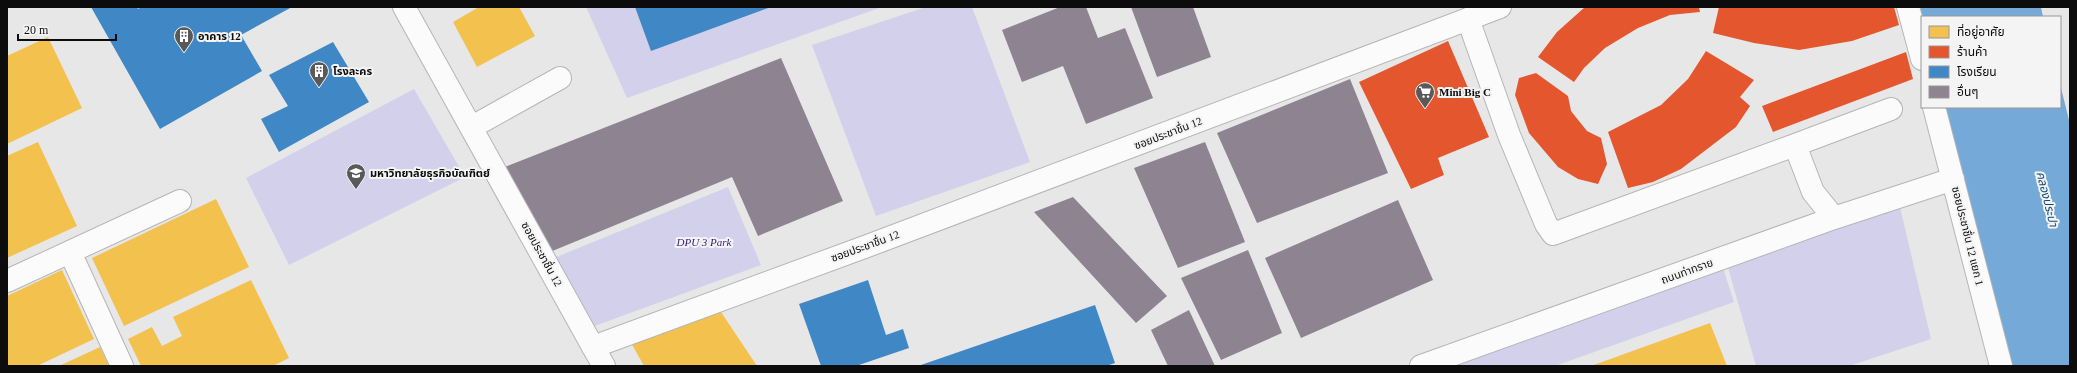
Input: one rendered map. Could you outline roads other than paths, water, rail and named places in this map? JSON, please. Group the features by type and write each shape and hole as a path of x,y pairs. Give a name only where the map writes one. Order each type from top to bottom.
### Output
{"street":[{"name":"ซอยประชาชื่น 12","path":"404,7 593,346 878,242 1500,7"},
{"path":"1908,7 1921,55"},
{"path":"1468,20 1509,135 1546,224 1553,234 1891,109"},
{"path":"472,127 560,78"},
{"name":"ซอยประชาชื่น 12 แยก 1","path":"1934,108 2001,366"},
{"path":"1796,145 1813,192 1834,218"},
{"name":"ถนนท่าทราย","path":"1421,366 1834,218 1953,180"},
{"path":"7,281 180,201"},
{"path":"70,252 122,366"},
{"path":"593,346 604,366"}],"water":[{"path":"1920,7 2041,7 2043,16 1922,16"},
{"name":"คลองประปา","path":"2061,88 2070,124 2070,366 2009,366 1945,108 2061,108"}],"place":[{"name":"อาคาร 12","path":"184,53"},
{"name":"โรงละคร","path":"319,88"},
{"name":"Mini Big C","path":"1425,109"},
{"name":"มหาวิทยาลัยธุรกิจบัณฑิตย์","path":"356,190"}],"park label":[{"name":"DPU 3 Park","path":"704,242"}]}
